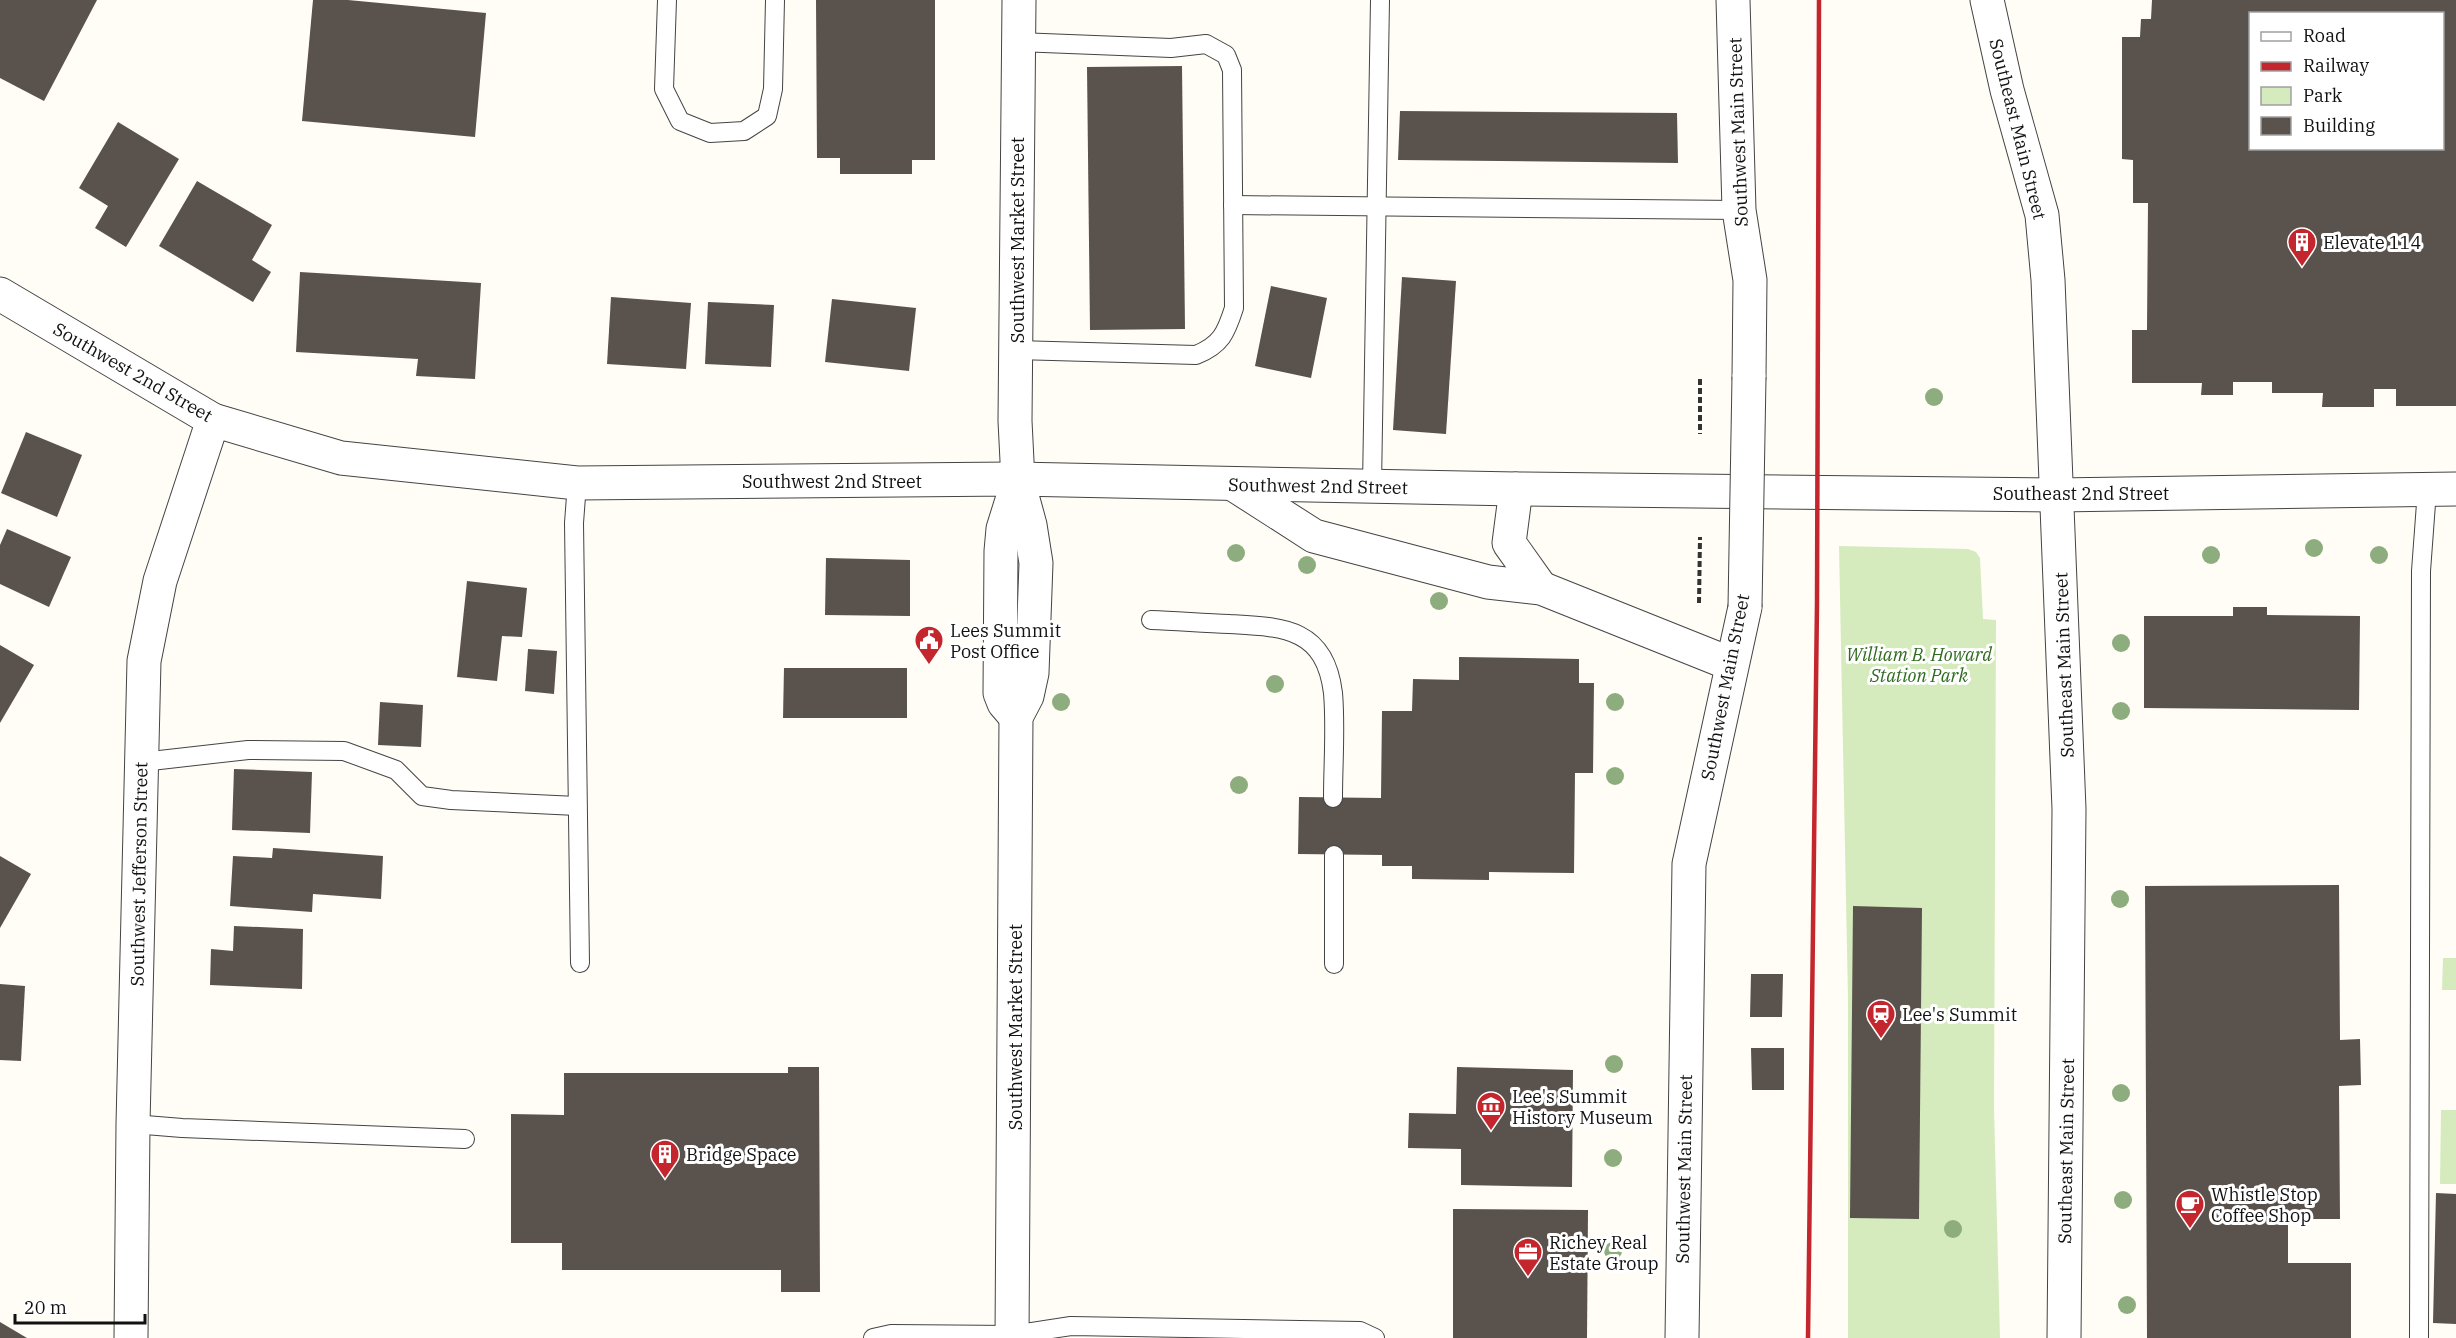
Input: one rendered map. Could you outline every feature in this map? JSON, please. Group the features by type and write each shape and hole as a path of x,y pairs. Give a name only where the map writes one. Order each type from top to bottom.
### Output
{"street":[{"name":"Southwest Market Street","path":"1012,1337 1016,717 1028,696 1032,673 1036,563 1030,525 1018,481 1016,350 1019,0"},
{"name":"Southwest Main Street","path":"1682,1338 1689,864 1744,607 1750,280 1739,210 1733,0"},
{"name":"Southeast Main Street","path":"1987,0 2007,90 2042,215 2048,280 2069,809 2064,1338"},
{"name":"Southwest 2nd Street","path":"0,294 213,420 341,458 577,483 1018,481 1706,491"},
{"name":"Southwest Jefferson Street","path":"131,1338 133,1124 144,661 160,581 213,420"},
{"path":"1233,484 1314,537 1488,582 1541,588 1731,664"},
{"path":"1516,489 1509,543 1541,588"},
{"name":"Southeast 2nd Street","path":"1706,491 2057,495 2441,490"}],"lane":[{"path":"668,0 664,89 680,121 710,133 744,131 767,116 773,89 774,0"},
{"path":"1372,486 1380,0"},
{"path":"1016,350 1196,354 1210,349 1226,334 1234,308 1232,70 1226,55 1206,44 1171,48 1018,42"},
{"path":"1233,205 1739,210"},
{"path":"577,483 574,523 580,963"},
{"path":"2419,1338 2421,572 2441,490"},
{"path":"1151,620 1275,626 1295,633 1311,643 1323,657 1333,693 1334,798"},
{"path":"142,762 248,750 344,751 396,770 422,796 497,803 578,806"},
{"path":"1334,855 1334,964"},
{"path":"133,1124 191,1129 465,1139"},
{"path":"873,1338 891,1334 1012,1337 1071,1326 1360,1331 1375,1338"}],"path":[{"path":"1700,380 1700,434"},
{"path":"1699,603 1700,537"}],"green space":[{"name":"William B. Howard Station Park","path":"1839,546 1968,549 1976,552 1980,558 1983,619 1996,620 1994,1109 2000,1338 1848,1338 1848,999"},
{"path":"2443,958 2456,958 2456,990 2442,990"},
{"path":"2441,1110 2456,1110 2456,1184 2440,1184"}],"building":[{"path":"0,0 97,0 44,101 0,78"},
{"path":"313,0 348,0 486,13 475,137 302,121"},
{"path":"816,0 935,0 935,160 912,160 912,174 840,174 840,158 817,158"},
{"name":"Elevate 114","path":"2152,0 2456,0 2456,406 2396,406 2396,389 2374,389 2374,407 2322,407 2323,393 2272,393 2272,382 2233,382 2233,395 2201,395 2202,383 2132,383 2132,330 2147,330 2148,203 2133,203 2133,160 2122,159 2122,37 2140,37 2141,19 2151,19"},
{"path":"1182,66 1185,329 1090,330 1087,67"},
{"path":"1400,111 1677,113 1678,163 1398,160"},
{"path":"118,122 179,159 126,247 95,228 108,206 79,188"},
{"path":"197,181 272,225 252,260 271,272 253,302 159,246"},
{"path":"300,272 481,283 475,379 416,376 418,359 296,352"},
{"path":"1402,277 1456,281 1446,434 1393,430"},
{"path":"1271,286 1327,298 1311,378 1255,366"},
{"path":"611,297 691,303 686,369 607,364"},
{"path":"832,299 916,308 909,371 825,362"},
{"path":"708,302 774,305 771,367 705,364"},
{"path":"26,432 82,455 57,517 1,493"},
{"path":"7,529 71,557 49,607 0,584 0,545"},
{"path":"826,558 910,560 910,616 825,615"},
{"path":"467,581 527,588 522,637 502,636 497,681 457,677"},
{"path":"2233,607 2267,607 2267,615 2360,616 2359,710 2144,708 2144,616 2233,616"},
{"path":"0,645 34,665 0,723"},
{"path":"528,649 557,651 554,694 525,691"},
{"path":"1459,657 1579,659 1579,683 1594,683 1593,773 1575,773 1574,873 1489,872 1489,880 1412,879 1412,866 1382,866 1382,855 1298,854 1299,797 1381,798 1382,711 1412,711 1413,679 1459,680"},
{"path":"784,668 907,668 907,718 783,718"},
{"path":"380,702 423,705 421,747 378,745"},
{"path":"234,769 312,772 310,833 232,830"},
{"path":"273,848 383,856 381,899 313,894 312,912 230,906 233,856 272,858"},
{"path":"0,856 31,874 0,928"},
{"path":"2339,885 2340,1040 2360,1039 2361,1085 2339,1086 2340,1219 2288,1219 2288,1263 2351,1263 2351,1338 2147,1338 2145,886"},
{"path":"1853,906 1922,908 1919,1219 1850,1218"},
{"path":"234,926 303,929 302,989 210,985 211,949 233,951"},
{"path":"1751,974 1783,974 1782,1017 1750,1017"},
{"path":"0,984 25,986 21,1061 0,1060"},
{"path":"1751,1048 1784,1048 1784,1090 1752,1090"},
{"name":"Bridge Space","path":"788,1067 819,1067 820,1292 781,1292 781,1270 562,1270 562,1243 511,1243 511,1114 564,1115 564,1073 788,1073"},
{"name":"Lee's Summit History Museum","path":"1457,1067 1573,1070 1572,1187 1461,1185 1461,1149 1408,1148 1409,1113 1456,1114"},
{"path":"2436,1193 2456,1194 2456,1324 2433,1323"},
{"path":"1453,1209 1588,1210 1587,1338 1453,1338"},
{"path":"0,1322 27,1338 0,1338"}],"railway":[{"path":"1808,1338 1817,603 1819,0"}],"place":[{"name":"Elevate 114","path":"2302,268"},
{"name":"Lees Summit Post Office","path":"929,666"},
{"name":"Lee's Summit","path":"1881,1040"},
{"name":"Lee's Summit History Museum","path":"1491,1132"},
{"name":"Bridge Space","path":"665,1180"},
{"name":"Whistle Stop Coffee Shop","path":"2190,1230"},
{"name":"Richey Real Estate Group","path":"1528,1278"}]}
